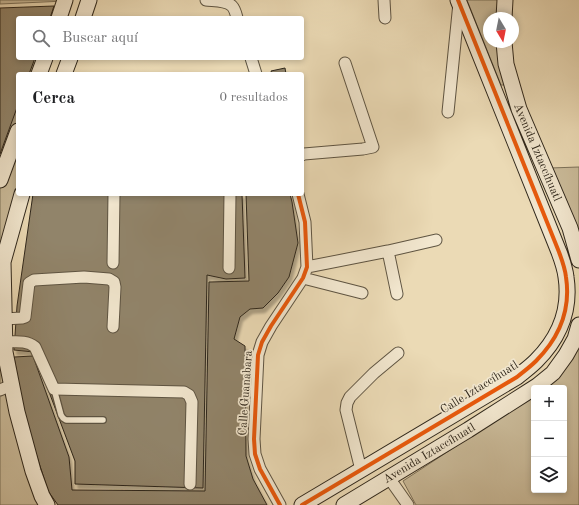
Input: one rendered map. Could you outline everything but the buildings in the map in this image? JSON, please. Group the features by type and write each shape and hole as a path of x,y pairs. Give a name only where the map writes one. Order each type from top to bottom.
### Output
{"street":[{"path":"60,16 65,0"},
{"path":"84,16 90,0"},
{"path":"206,0 232,5 236,16"},
{"path":"384,0 385,18"},
{"path":"504,12 505,0"},
{"path":"448,112 458,1"},
{"name":"Calle Iztaccíhuatl","path":"302,505 517,377 536,362 552,343 561,327 566,310 567,293 566,276 560,252 458,1"},
{"name":"Avenida Iztaccíhuatl","path":"505,48 506,64 514,94 570,228 579,260"},
{"path":"40,72 44,60"},
{"path":"68,72 70,60"},
{"path":"252,60 255,72"},
{"path":"304,154 373,147 345,63"},
{"path":"0,180 16,136"},
{"path":"21,196 3,262 2,289 6,388 17,412 33,471 47,505"},
{"path":"113,263 114,196"},
{"path":"228,268 230,196"},
{"name":"Calle Guanabara","path":"280,505 260,469 255,454 254,439 258,355 262,342 303,278 307,267 305,222 298,196"},
{"path":"307,267 388,252 436,240"},
{"path":"388,252 397,294"},
{"path":"4,319 25,317 29,283 34,280 84,278 109,280 114,282 113,327"},
{"path":"303,278 362,292"},
{"name":"Avenida Iztaccíhuatl","path":"344,505 468,430 537,386 553,373 566,355 576,339 579,326"},
{"path":"5,342 25,342 35,347 54,390 184,392 189,396 192,402 190,484"},
{"path":"361,470 346,410 347,403 350,397 374,373 398,353"},
{"path":"389,478 408,505"}],"lane":[{"path":"54,390 61,415 66,420 103,420"}],"shaded area":[{"path":"0,0 65,0 65,1 0,4"},
{"path":"467,0 500,0 499,12 483,12 483,40"},
{"path":"486,48 500,48 505,85 501,85"},
{"path":"16,144 16,196 4,264 0,349 0,188"},
{"path":"579,167 579,239 550,168"},
{"path":"579,340 579,505 416,505 403,481 531,397 531,493 567,493 567,385 546,385"},
{"path":"0,349 41,505 0,505"}],"cycle path":[{"path":"302,505 517,377 534,363 544,352 552,342 562,322 567,301 566,274 562,261 458,0"},
{"path":"280,505 260,469 255,454 254,439 258,355 262,342 303,278 307,267 305,222 298,196"}]}
